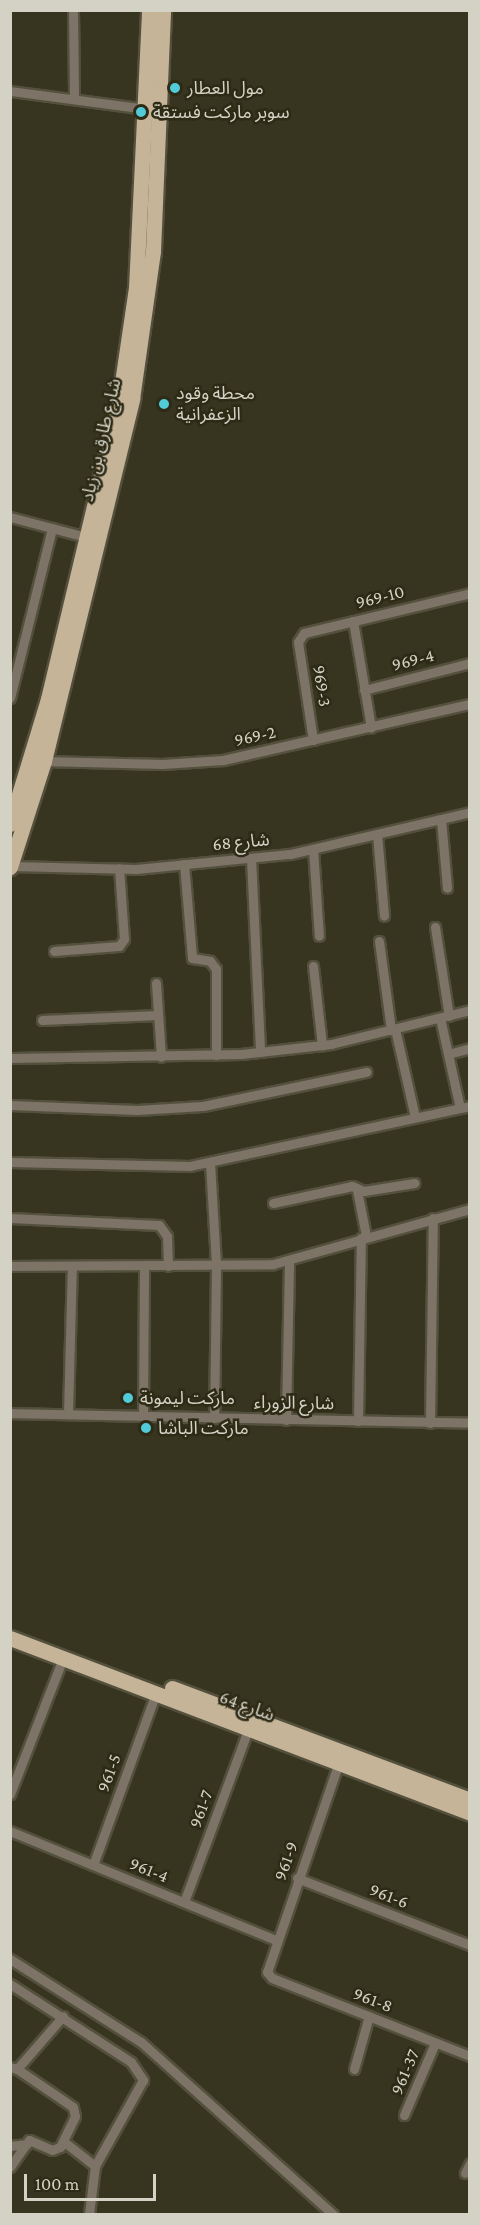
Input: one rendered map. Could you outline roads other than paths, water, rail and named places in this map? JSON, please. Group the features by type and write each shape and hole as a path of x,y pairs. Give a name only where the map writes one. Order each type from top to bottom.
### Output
{"main road":[{"name":"شارع طارق بن زياد","path":"10,824 48,699 120,396 131,323 146,109 148,10"},
{"name":"شارع طارق بن زياد","path":"11,866 44,761 132,399 153,251 164,10"},
{"name":"شارع 64","path":"10,1628 470,1800"},
{"name":"شارع 64","path":"10,1638 470,1813"}],"street":[{"path":"73,10 74,96"},
{"path":"10,91 74,96 146,109"},
{"path":"10,517 86,537"},
{"path":"10,698 52,528"},
{"name":"969-10","path":"300,637 353,621 470,592"},
{"path":"353,621 370,728"},
{"name":"969-3","path":"300,637 314,740"},
{"name":"969-4","path":"364,690 470,663"},
{"name":"969-2","path":"44,761 203,761 314,740 470,704"},
{"name":"شارع 68","path":"11,866 119,868 251,858 313,849 470,812"},
{"path":"441,819 447,888"},
{"path":"377,834 384,916"},
{"path":"313,849 319,936"},
{"path":"251,858 260,1052"},
{"path":"184,864 192,958 210,961 216,969 216,1055"},
{"path":"54,951 119,946 124,939 119,868"},
{"path":"10,1162 210,1163 465,1107 448,1054 435,927"},
{"path":"379,942 393,1029 416,1117"},
{"path":"313,966 322,1045"},
{"path":"156,983 161,1057"},
{"path":"10,1058 161,1057 260,1052 322,1045 470,1011"},
{"path":"42,1020 158,1015"},
{"path":"448,1054 470,1048"},
{"path":"10,1105 137,1110 203,1106 366,1072"},
{"path":"210,1163 216,1265 214,1418"},
{"path":"357,1190 414,1183"},
{"path":"273,1203 352,1186 357,1190 364,1237 358,1421"},
{"path":"10,1266 216,1265 289,1260 470,1209"},
{"path":"10,1218 159,1224 167,1236 168,1266"},
{"path":"430,1423 433,1218"},
{"path":"286,1419 289,1260"},
{"path":"68,1414 72,1266"},
{"path":"143,1416 144,1266"},
{"name":"شارع الزوراء","path":"10,1413 470,1423"},
{"path":"10,1794 63,1658"},
{"name":"961-5","path":"93,1865 156,1693"},
{"name":"961-7","path":"184,1902 249,1727"},
{"name":"961-9","path":"267,1972 297,1878 339,1762"},
{"name":"961-4","path":"10,1831 276,1940"},
{"name":"961-6","path":"297,1878 470,1945"},
{"path":"10,1959 141,2042 333,2214"},
{"name":"961-8","path":"267,1972 272,1978 470,2056"},
{"path":"10,1984 63,2016 130,2062 143,2080 95,2166 89,2214"},
{"path":"10,2167 27,2144 34,2139 55,2150 63,2141 75,2116 73,2107 14,2068 63,2016"},
{"path":"354,2068 369,2016"},
{"name":"961-37","path":"404,2115 435,2043"},
{"path":"63,2141 95,2166"},
{"path":"10,2146 27,2144"},
{"path":"465,2173 470,2163"}],"place":[{"name":"مول العطار","path":"175,88"},
{"name":"سوبر ماركت فستقة","path":"141,112"},
{"name":"محطة وقود الزعفرانية","path":"164,404"},
{"name":"ماركت ليمونة","path":"128,1398"},
{"name":"ماركت الباشا","path":"146,1428"}]}
